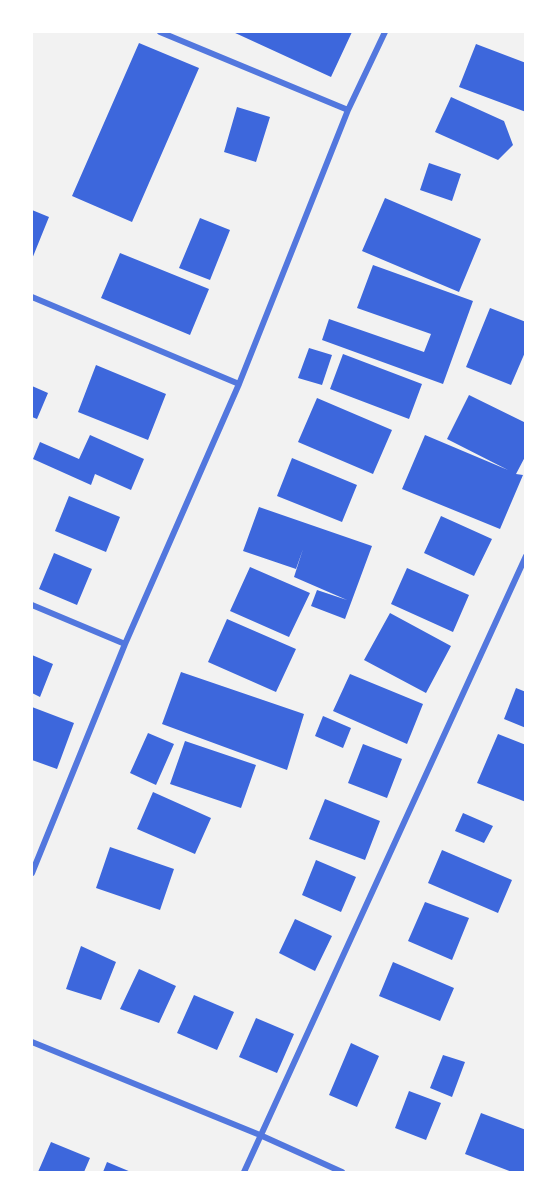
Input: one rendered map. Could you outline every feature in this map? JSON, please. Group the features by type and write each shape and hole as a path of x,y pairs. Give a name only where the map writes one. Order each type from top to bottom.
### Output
{"street":[{"path":"160,32 348,110"},
{"path":"32,873 125,644 238,384 348,110 385,32"},
{"path":"32,297 238,384"},
{"path":"244,1173 525,556"},
{"path":"32,605 125,644"},
{"path":"32,1042 260,1135 342,1173"}],"building":[{"path":"233,32 352,32 331,77"},
{"path":"139,43 199,68 132,222 72,196"},
{"path":"476,44 526,63 526,112 459,87"},
{"path":"451,97 504,121 513,145 498,160 435,132"},
{"path":"237,107 270,117 256,162 224,152"},
{"path":"429,163 461,174 452,201 420,190"},
{"path":"385,198 481,239 459,292 362,251"},
{"path":"32,210 49,217 32,259"},
{"path":"200,218 230,230 210,280 179,268"},
{"path":"120,253 209,289 190,335 101,298"},
{"path":"373,265 473,301 443,384 322,340 329,319 424,352 431,334 357,308"},
{"path":"490,308 526,322 526,350 511,385 466,367"},
{"path":"309,348 332,355 322,385 298,378"},
{"path":"343,354 422,384 409,419 330,389"},
{"path":"96,365 166,394 148,440 78,412"},
{"path":"32,386 48,393 37,419 32,417"},
{"path":"469,395 526,423 526,455 516,474 523,475 500,529 402,489 425,435 508,470 447,439"},
{"path":"317,398 392,430 373,474 298,442"},
{"path":"90,435 144,459 131,490 95,474 91,485 33,459 40,442 79,459"},
{"path":"292,458 357,485 342,522 277,496"},
{"path":"69,496 120,517 106,552 55,531"},
{"path":"259,507 372,546 345,619 311,606 317,590 347,600 294,577 303,549 296,569 243,551"},
{"path":"441,516 492,539 474,576 424,553"},
{"path":"54,553 92,569 77,605 39,589"},
{"path":"250,567 310,593 289,637 230,611"},
{"path":"407,568 469,595 453,632 391,604"},
{"path":"390,613 451,646 426,693 364,660"},
{"path":"227,619 296,649 276,692 208,662"},
{"path":"32,655 53,664 40,697 32,693"},
{"path":"181,672 304,714 287,770 162,724"},
{"path":"350,674 423,704 407,744 333,711"},
{"path":"516,688 526,692 526,728 504,719"},
{"path":"32,707 74,723 57,769 32,760"},
{"path":"323,716 351,728 343,748 315,736"},
{"path":"148,733 174,744 156,785 130,773"},
{"path":"498,734 526,745 526,802 477,783"},
{"path":"185,741 256,765 241,808 170,784"},
{"path":"363,744 402,759 387,798 348,783"},
{"path":"153,792 211,818 195,854 137,829"},
{"path":"325,799 380,821 365,860 309,839"},
{"path":"463,813 493,826 484,843 455,831"},
{"path":"110,847 174,869 160,910 96,888"},
{"path":"442,850 512,880 498,913 428,883"},
{"path":"316,860 356,877 341,912 302,895"},
{"path":"425,902 469,918 452,960 408,941"},
{"path":"295,919 332,936 315,971 279,953"},
{"path":"81,946 116,962 101,1000 66,989"},
{"path":"393,962 454,988 440,1021 379,996"},
{"path":"139,969 176,986 159,1023 120,1009"},
{"path":"194,995 234,1012 217,1050 177,1033"},
{"path":"256,1018 294,1034 277,1073 239,1057"},
{"path":"351,1043 379,1056 357,1107 329,1095"},
{"path":"443,1055 465,1062 452,1097 430,1088"},
{"path":"409,1091 441,1103 426,1140 395,1128"},
{"path":"481,1113 526,1130 526,1172 512,1172 465,1154"},
{"path":"51,1142 90,1158 84,1172 38,1172"},
{"path":"107,1162 131,1172 103,1172"}]}
